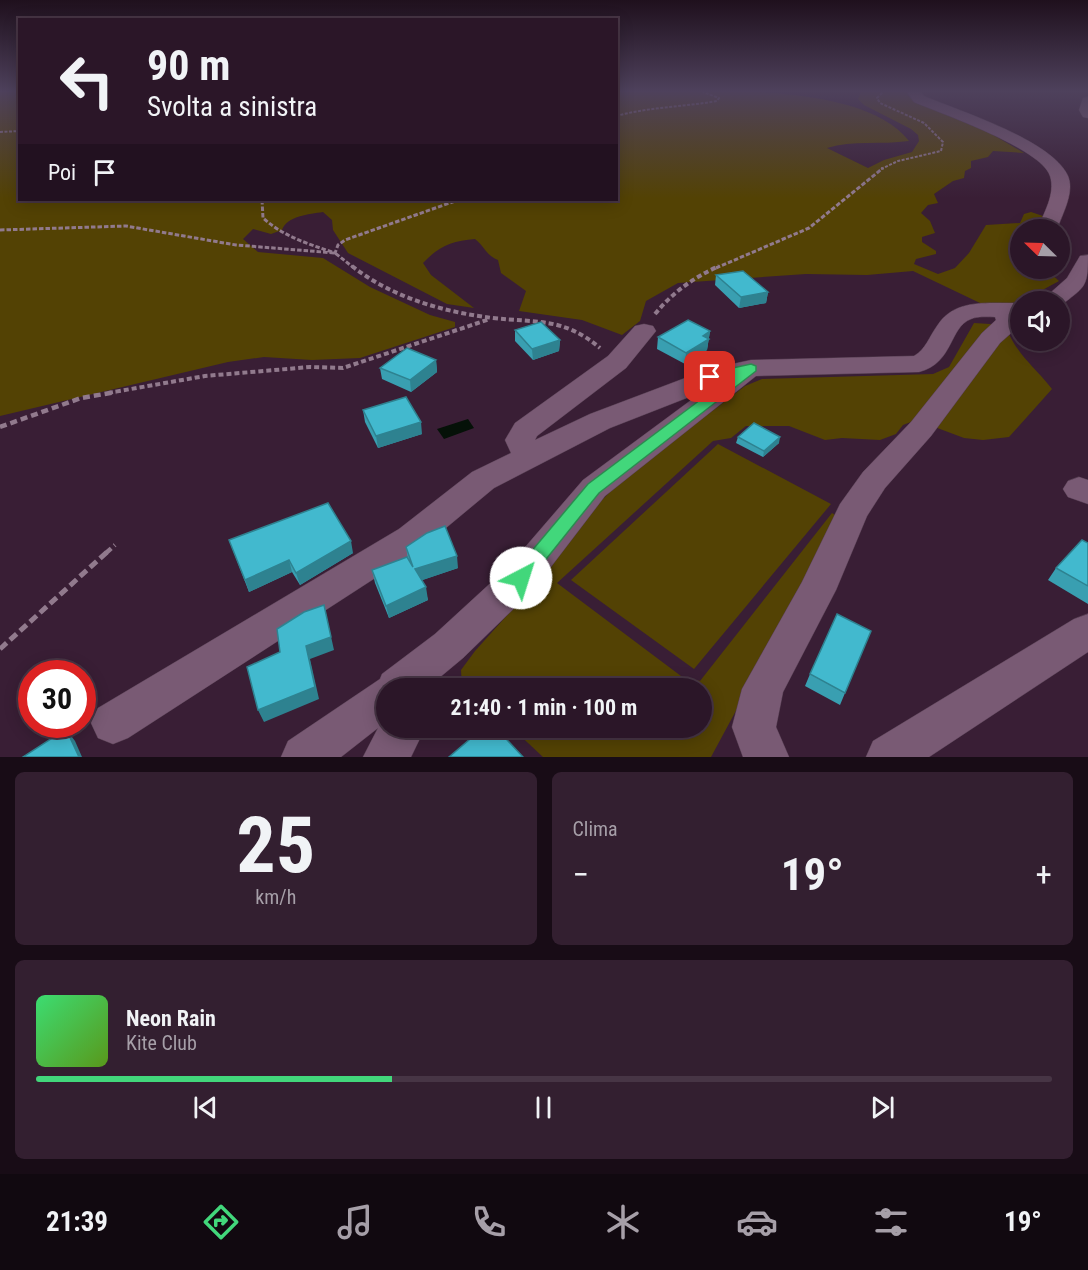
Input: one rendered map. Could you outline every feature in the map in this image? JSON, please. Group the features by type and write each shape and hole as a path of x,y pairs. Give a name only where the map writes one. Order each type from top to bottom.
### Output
{"street":[{"path":"989,127 1031,150 1054,168 1058,174 1060,197 1051,219"},
{"path":"1066,291 1074,270"},
{"path":"113,723 411,538 483,480 631,407 685,390 710,377 751,368 919,364 931,358 957,316 1010,310"},
{"path":"766,757 754,727 763,689 817,590 852,513 874,480 921,429 991,338 1010,319"},
{"path":"542,451 529,450 522,446 520,440 523,433 617,362 644,331"},
{"path":"409,678 449,646 521,578 594,489 751,368"},
{"path":"889,757 1088,631"},
{"path":"431,678 449,646"},
{"path":"304,757 376,704"},
{"path":"386,757 397,738"}],"path":[{"path":"644,331 664,301 680,288 713,269 810,227 891,163 941,151 943,142 926,127"},
{"path":"0,132 18,131"},
{"path":"262,201 263,218 271,226 296,241 335,253 371,281 409,298 441,308 491,318 558,323 587,337 617,362"},
{"path":"335,253 345,240 456,201"},
{"path":"0,230 126,226 237,245 335,253"},
{"path":"0,427 81,398 205,376 310,367 343,368 491,318"},
{"path":"0,649 115,545"}],"shaded area":[{"path":"0,127 18,127 18,201 618,201 618,127 893,127 909,141 847,144 827,148 868,168 884,160 912,152 919,141 918,135 908,127 977,127 1024,153 993,151 988,157 971,161 971,168 965,171 964,178 953,181 934,194 938,203 928,205 921,213 930,221 935,233 922,237 922,242 936,251 936,254 916,259 914,264 938,274 955,268 969,253 986,225 1010,224 1010,279 1057,279 1059,281 1041,291 1010,291 1010,304 1005,305 980,303 913,271 867,275 806,274 678,283 646,301 640,321 622,335 582,320 519,311 526,291 501,273 498,260 475,239 446,245 423,263 431,275 474,308 447,304 348,253 333,230 332,220 323,212 293,219 282,230 271,234 253,229 243,239 258,252 323,258 370,287 430,315 455,322 455,327 360,358 312,360 264,357 228,362 0,416"},
{"path":"1031,212 1043,216 1042,219 1022,219 1024,214"},
{"path":"974,323 990,324 1007,330 1010,335 1010,351 1020,351 1052,389 1009,437 983,440 964,438 916,420 903,425 896,434 880,440 842,438 825,440 789,426 746,426 731,438 713,441 557,583 681,676 689,678 461,678 461,670 475,651 544,574 590,512 622,480 745,386 762,379 933,374 949,367"},
{"path":"468,419 474,428 444,439 437,429"},
{"path":"718,444 831,504 694,669 571,580"},
{"path":"832,513 840,518 711,757 543,757 523,738 712,738 712,678 702,678"}],"building":[{"path":"743,271 768,292 741,297 716,275"},
{"path":"688,320 710,331 703,336 709,339 686,353 658,337"},
{"path":"541,322 560,340 532,349 515,330"},
{"path":"407,348 436,360 410,380 380,368"},
{"path":"406,397 421,422 376,436 363,410"},
{"path":"754,423 780,437 764,451 738,437"},
{"path":"328,503 351,541 296,573 289,560 245,580 229,540"},
{"path":"445,526 457,556 415,569 426,587 386,606 372,570 407,557 413,567 406,547 427,533"},
{"path":"1082,540 1088,543 1088,586 1056,568"},
{"path":"324,605 331,637 306,646 315,687 258,710 247,667 280,652 277,629 304,612"},
{"path":"837,614 871,631 845,693 810,674"},
{"path":"52,738 70,738 79,757 23,757"},
{"path":"471,738 505,738 523,757 449,757"}],"route":[{"path":"521,578 594,489 751,368 710,377"}]}
